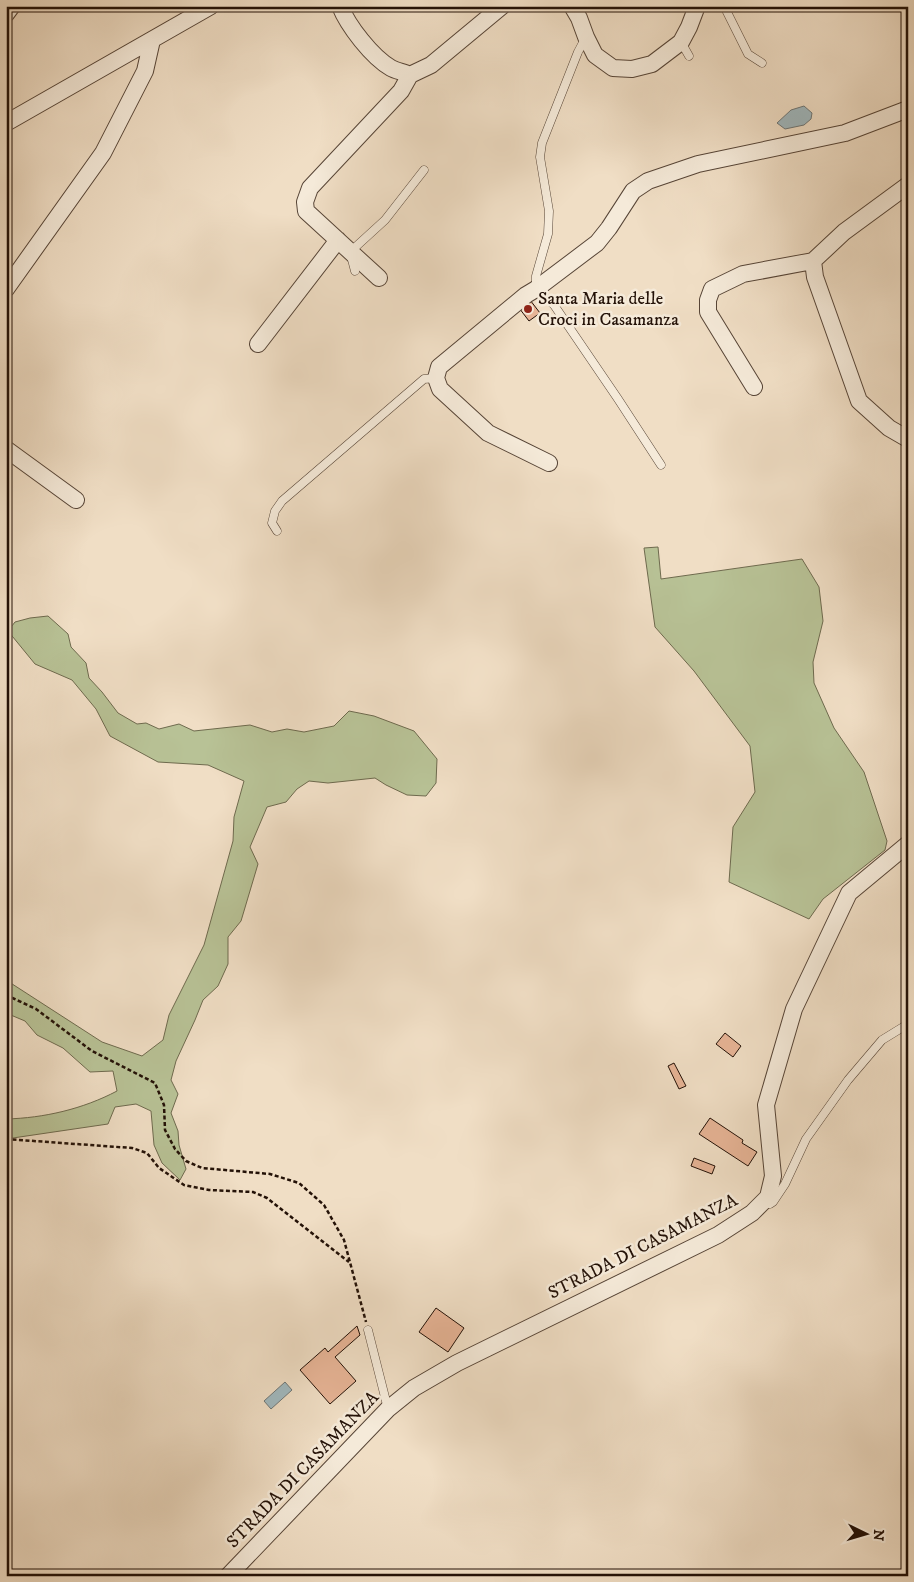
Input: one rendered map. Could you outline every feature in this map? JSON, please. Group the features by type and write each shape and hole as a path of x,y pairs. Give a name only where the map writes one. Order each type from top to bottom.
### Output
{"street":[{"path":"6,14 12,6"},
{"path":"6,123 211,6"},
{"path":"340,6 345,19 377,58 392,69 410,74"},
{"path":"379,278 306,211 305,202 310,188 401,91 410,74 431,64 502,6"},
{"path":"572,6 580,18 586,37 595,55 613,68 632,69 652,64 681,42 689,27 696,6"},
{"path":"6,289 103,153 145,71 152,40"},
{"path":"549,464 488,433 440,389 436,378 438,367 526,295 597,243 633,190 648,181 698,164 845,132 908,109"},
{"path":"754,387 708,312 708,300 712,289 743,274 813,261 844,232 908,185"},
{"path":"258,344 338,240"},
{"path":"813,261 815,278 859,401 889,428 908,438"},
{"path":"6,450 76,500"},
{"name":"STRADA DI CASAMANZA","path":"228,1576 388,1409 414,1388 458,1363 718,1235 752,1213 768,1197 773,1176 766,1105 794,1009 849,893 908,844"}],"lane":[{"path":"724,6 748,54 762,63"},
{"path":"586,37 578,52 542,143 540,157 549,211 548,234 536,276 536,289 554,305 661,465"},
{"path":"681,42 689,56"},
{"path":"355,271 350,252 385,220 424,170"},
{"path":"277,531 272,523 275,511 282,501 424,379 436,378"},
{"path":"752,1213 773,1202 785,1184 806,1139 848,1080 882,1040 908,1024"},
{"path":"368,1330 388,1409"}],"path":[{"path":"6,995 36,1009 92,1052 155,1083 164,1105 166,1130 175,1149 186,1161 202,1168 270,1174 299,1184 324,1205 344,1240 368,1330"},
{"path":"6,1139 132,1148 147,1153 159,1168 184,1185 209,1190 253,1192 266,1198 350,1263"}],"green space":[{"path":"658,547 661,579 802,559 819,587 823,621 813,662 814,683 834,728 864,772 887,841 885,850 823,899 809,919 729,882 733,827 755,792 750,746 694,671 655,627 644,548"},
{"path":"48,616 68,634 71,647 86,663 89,678 118,713 137,724 146,723 159,729 179,724 194,731 250,725 272,732 287,729 304,732 334,726 349,711 374,716 414,731 437,759 436,783 426,796 407,795 375,778 328,783 309,781 297,789 286,802 267,807 250,847 258,864 241,921 228,937 228,964 218,986 203,1000 176,1061 171,1080 178,1094 171,1113 178,1131 179,1145 186,1169 180,1180 162,1163 154,1145 151,1111 136,1104 115,1107 108,1124 6,1139 6,1119 35,1117 77,1108 117,1091 113,1071 90,1072 63,1048 37,1035 25,1021 6,1013 6,980 102,1042 142,1056 163,1040 169,1015 204,945 233,841 234,817 244,781 208,765 158,762 110,736 96,709 72,680 35,664 8,631 15,622"}],"water":[{"path":"804,106 812,113 811,119 804,125 785,129 777,123 791,110"},
{"path":"285,1382 292,1390 271,1409 264,1401"}],"building":[{"name":"Santa Maria delle Croci in Casamanza","path":"527,296 540,313 529,321 516,304"},
{"path":"725,1033 741,1046 733,1057 716,1044"},
{"path":"674,1063 686,1086 679,1089 668,1066"},
{"path":"710,1118 743,1140 742,1143 757,1152 748,1166 699,1134"},
{"path":"694,1158 715,1166 712,1174 691,1166"},
{"path":"436,1308 464,1328 448,1352 419,1332"},
{"path":"357,1326 360,1335 335,1357 356,1381 330,1404 300,1370 325,1348 328,1352"}],"place":[{"name":"Santa Maria delle Croci in Casamanza","path":"528,309"}]}
